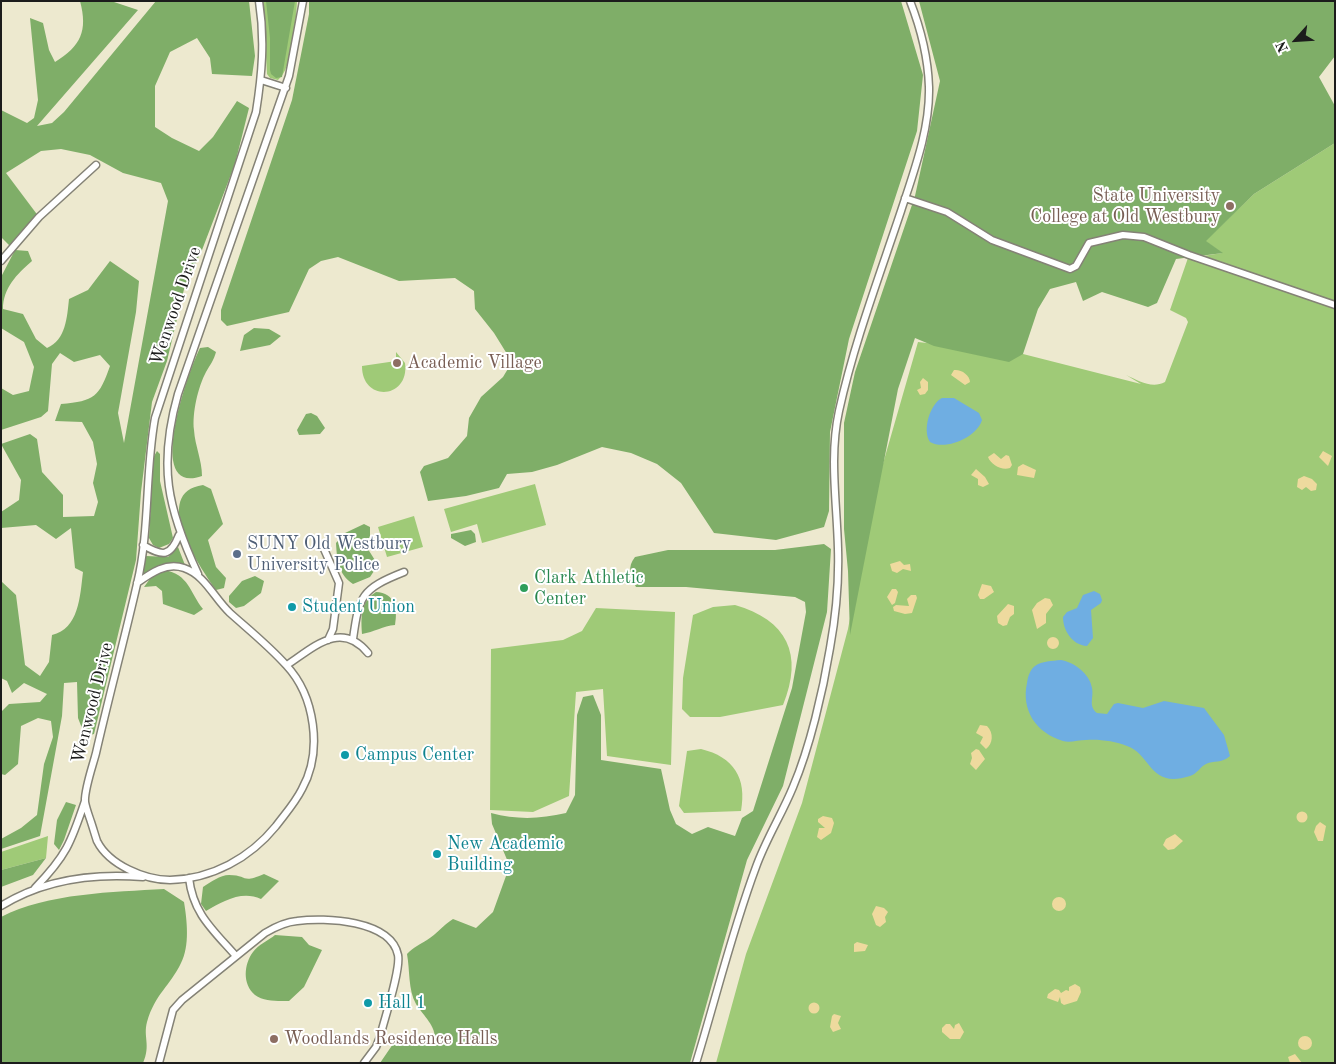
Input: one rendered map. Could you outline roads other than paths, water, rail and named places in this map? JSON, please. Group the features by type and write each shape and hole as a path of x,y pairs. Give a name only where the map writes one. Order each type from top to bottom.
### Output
{"street":[{"name":"Wenwood Drive","path":"34,888 56,866 67,851 84,801 137,583 143,545 148,464 155,418 249,139 261,80 264,40 259,1"},
{"path":"1,906 34,888 92,876 147,877 163,880 189,878 222,868 256,847 289,810 304,787 313,751 312,722 304,693 287,665 226,609 198,574 179,534 173,512 168,482 167,448 172,415 286,88 297,46 303,1"},
{"path":"696,1063 756,865 801,767 823,683 837,596 838,549 834,478 838,415 848,371 924,135 929,89 927,62 921,33 910,1"},
{"path":"261,80 286,88"},
{"path":"1,261 39,217 96,165"},
{"path":"905,198 947,212 992,240 1070,269 1076,266 1089,243 1123,236 1144,237 1189,255 1335,305"},
{"path":"143,545 158,554 166,553 173,548 179,534"},
{"path":"324,548 339,583 333,629 328,640"},
{"path":"137,583 154,572 171,566 198,574"},
{"path":"353,640 361,599 370,589 404,572"},
{"path":"287,665 328,640 344,636 353,640 368,653"},
{"path":"84,801 98,842 106,853 122,866 147,877"},
{"path":"189,878 190,894 198,912 235,955"},
{"path":"159,1063 173,1010 182,1000 235,955 265,933 278,926 296,921 326,918 378,930 389,938 398,958 380,1037 376,1047 364,1063"}],"water":[{"path":"942,398 954,398 979,413 982,420 968,437 944,445 930,442 927,431 931,411"},
{"path":"1094,591 1100,594 1102,600 1101,603 1091,610 1093,638 1087,646 1077,643 1069,636 1063,622 1063,617 1067,612 1077,608 1083,595"},
{"path":"1061,660 1076,666 1088,678 1092,688 1093,708 1097,713 1107,714 1114,704 1118,703 1143,708 1164,701 1204,708 1224,735 1230,756 1224,760 1206,764 1190,776 1177,779 1166,778 1159,775 1135,750 1122,744 1096,740 1066,742 1053,737 1038,726 1029,711 1026,702 1027,680 1033,668 1038,664"}],"place":[{"name":"State University College at Old Westbury","path":"1230,206"},
{"name":"Academic Village","path":"397,363"},
{"name":"SUNY Old Westbury University Police","path":"237,554"},
{"name":"Clark Athletic Center","path":"524,588"},
{"name":"Student Union","path":"292,607"},
{"name":"Campus Center","path":"345,755"},
{"name":"New Academic Building","path":"437,854"},
{"name":"Hall 1","path":"368,1003"},
{"name":"Woodlands Residence Halls","path":"274,1039"}]}
